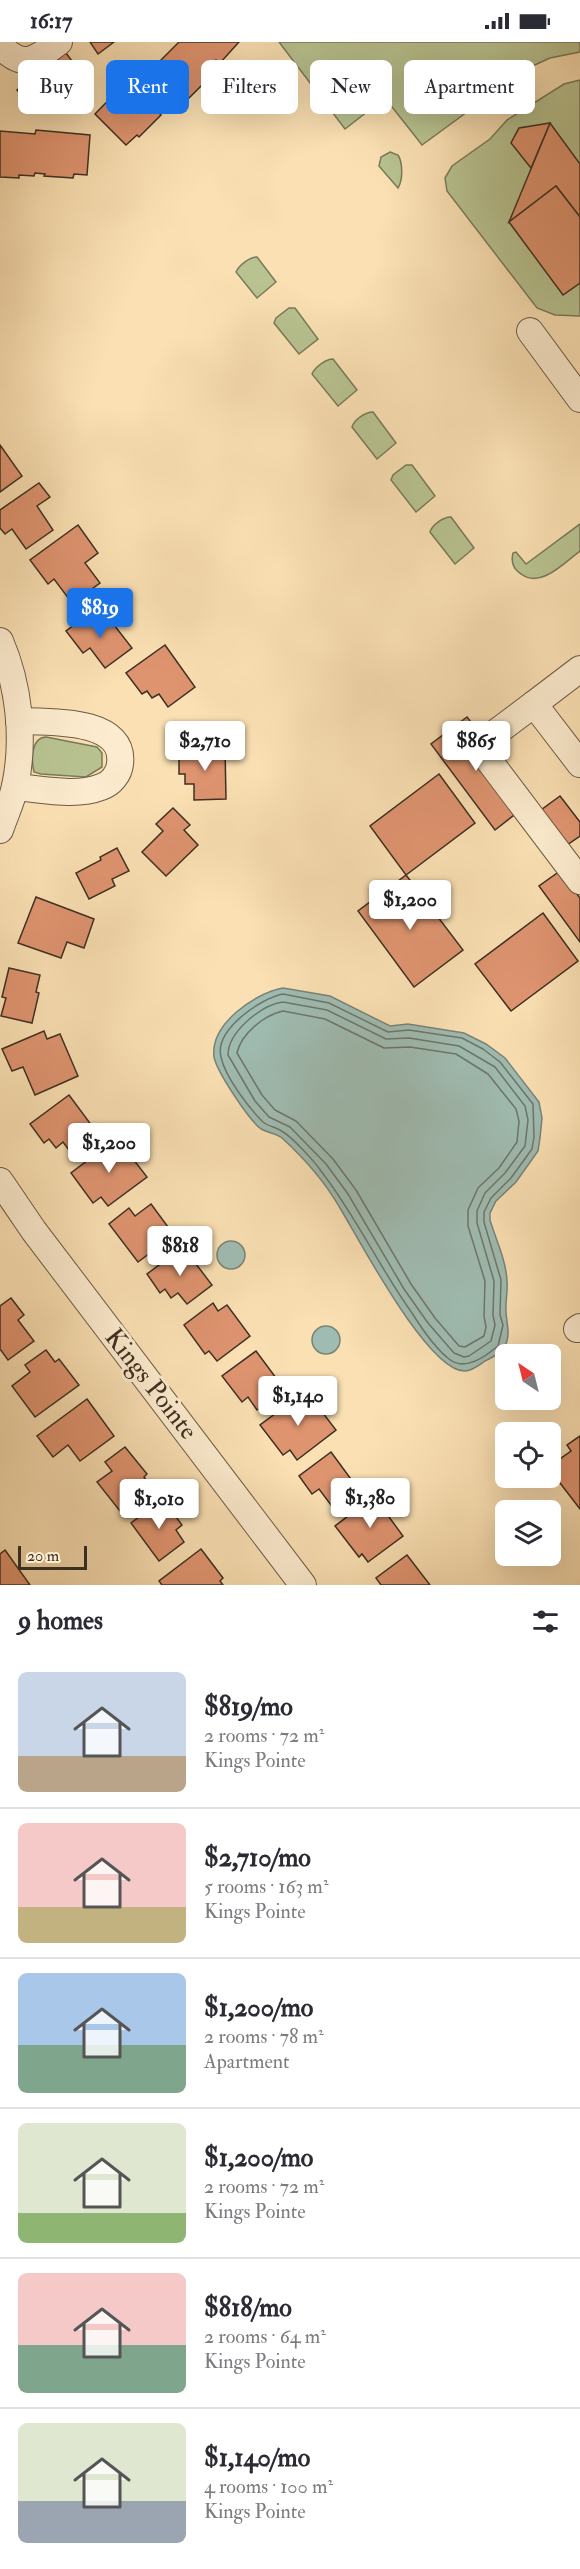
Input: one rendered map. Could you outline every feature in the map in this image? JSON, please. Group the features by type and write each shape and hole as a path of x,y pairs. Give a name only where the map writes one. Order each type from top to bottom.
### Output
{"street":[{"path":"0,45 12,57 26,62 45,53 59,42"},
{"path":"530,331 580,399"},
{"path":"0,641 8,659 19,721 20,754 15,787 0,830"},
{"path":"580,669 478,746 580,881"},
{"path":"534,704 580,765"},
{"path":"15,787 71,790 103,787 116,775 121,758 112,739 94,727 19,721"},
{"name":"Kings Pointe","path":"0,1181 34,1231 303,1585"}],"green space":[{"path":"279,42 580,42 580,52 550,58 535,65 535,60 404,60 404,114 464,114 422,145 392,107 392,60 310,60 310,83 298,67 298,60 293,60"},
{"path":"580,80 580,316 555,315 537,308 447,191 445,178 452,166 490,139 507,120 516,114 535,114 535,102 564,84"},
{"path":"334,114 364,114 345,129"},
{"path":"390,152 398,155 401,162 402,176 398,188 379,166 381,157"},
{"path":"257,257 276,282 257,298 236,272 245,262"},
{"path":"289,308 295,308 318,339 299,354 274,323 276,318"},
{"path":"333,359 357,390 338,406 312,374 321,364"},
{"path":"373,412 396,443 377,459 352,427 360,417"},
{"path":"406,465 412,465 435,496 416,512 391,480 393,475"},
{"path":"451,517 474,548 455,564 430,532 438,522"},
{"path":"580,524 580,551 560,567 537,578 529,578 516,570 513,553 516,552 526,564"},
{"path":"46,737 97,747 102,753 102,767 86,777 34,772 33,750 37,741"}],"water":[{"path":"283,988 330,996 390,1026 408,1024 464,1033 486,1044 505,1058 539,1102 542,1118 538,1151 516,1182 496,1201 490,1213 490,1220 506,1273 507,1339 505,1344 495,1344 495,1355 473,1369 465,1371 450,1366 414,1328 321,1180 282,1138 261,1129 256,1124 227,1084 216,1064 215,1045 219,1033 227,1022 248,1003"},
{"path":"231,1241 241,1245 245,1255 241,1265 231,1269 221,1265 217,1255 221,1245"},
{"path":"326,1326 336,1330 340,1340 336,1350 326,1354 316,1350 312,1340 316,1330"}],"building":[{"path":"90,42 114,42 98,54"},
{"path":"179,42 239,42 223,60 201,60 201,86 189,98 189,60 161,60"},
{"path":"66,53 71,60 57,60"},
{"path":"106,103 106,114 161,115 139,137 137,135 126,145 95,114"},
{"path":"550,123 580,164 580,217 556,186 509,222"},
{"path":"550,123 531,168 511,143 519,128"},
{"path":"36,130 90,135 87,175 74,174 73,178 44,176 45,174 35,173 34,176 19,175 19,178 0,177 0,131 35,134"},
{"path":"556,186 580,217 580,283 563,295 509,222"},
{"path":"0,445 22,476 0,492"},
{"path":"39,483 50,497 37,506 53,530 26,549 12,529 5,534 0,528 0,510"},
{"path":"78,525 98,553 85,563 100,583 72,603 54,579 48,584 30,560"},
{"path":"104,612 132,648 105,668 90,648 83,653 66,631 85,617 89,623"},
{"path":"165,645 195,687 168,707 159,694 152,698 147,691 142,694 126,673"},
{"path":"467,717 481,735 518,812 495,830 431,744"},
{"path":"225,747 226,799 194,800 194,784 185,784 185,774 179,774 179,749"},
{"path":"439,774 475,823 406,875 370,826"},
{"path":"560,796 580,822 580,836 567,845 541,810"},
{"path":"173,808 190,825 184,830 198,845 166,876 142,852 163,831 156,824"},
{"path":"117,848 129,871 112,879 115,886 89,899 76,873 101,860 100,857"},
{"path":"560,871 580,898 580,942 539,886"},
{"path":"406,875 463,950 414,987 358,911"},
{"path":"36,897 94,919 84,948 67,942 61,958 18,943"},
{"path":"543,913 578,961 511,1011 475,964"},
{"path":"9,968 40,975 36,992 39,993 32,1023 1,1016 6,998 2,997"},
{"path":"44,1031 47,1039 60,1034 78,1076 35,1095 23,1067 12,1071 2,1049"},
{"path":"69,1095 98,1134 72,1154 63,1142 56,1148 49,1139 44,1143 30,1124"},
{"path":"117,1138 147,1177 108,1206 101,1197 93,1203 71,1173"},
{"path":"151,1204 174,1235 138,1262 109,1224 129,1208 135,1216"},
{"path":"183,1247 212,1285 187,1304 178,1293 171,1298 165,1289 160,1293 147,1274"},
{"path":"11,1298 24,1315 18,1320 34,1341 8,1360 0,1349 0,1306"},
{"path":"213,1303 218,1311 227,1305 250,1336 217,1361 209,1351 205,1354 184,1325"},
{"path":"46,1350 55,1362 59,1359 79,1385 35,1417 12,1386 30,1372 25,1365"},
{"path":"256,1351 285,1390 257,1410 248,1397 242,1402 222,1376"},
{"path":"306,1391 336,1430 297,1460 290,1450 283,1455 260,1425"},
{"path":"87,1399 114,1436 80,1461 68,1445 53,1457 37,1436"},
{"path":"580,1436 580,1509 561,1484 561,1458 571,1451 567,1445"},
{"path":"125,1447 147,1474 144,1477 151,1487 120,1511 97,1482 112,1471 105,1462"},
{"path":"331,1452 359,1490 334,1509 319,1489 312,1494 299,1476"},
{"path":"377,1494 393,1515 389,1517 403,1536 368,1562 362,1554 359,1557 335,1526"},
{"path":"163,1499 182,1525 176,1530 184,1542 159,1561 131,1523"},
{"path":"201,1549 223,1578 220,1581 223,1585 162,1585 159,1581"},
{"path":"5,1550 30,1585 0,1585 0,1554"},
{"path":"407,1555 430,1585 381,1585 376,1578"}]}
